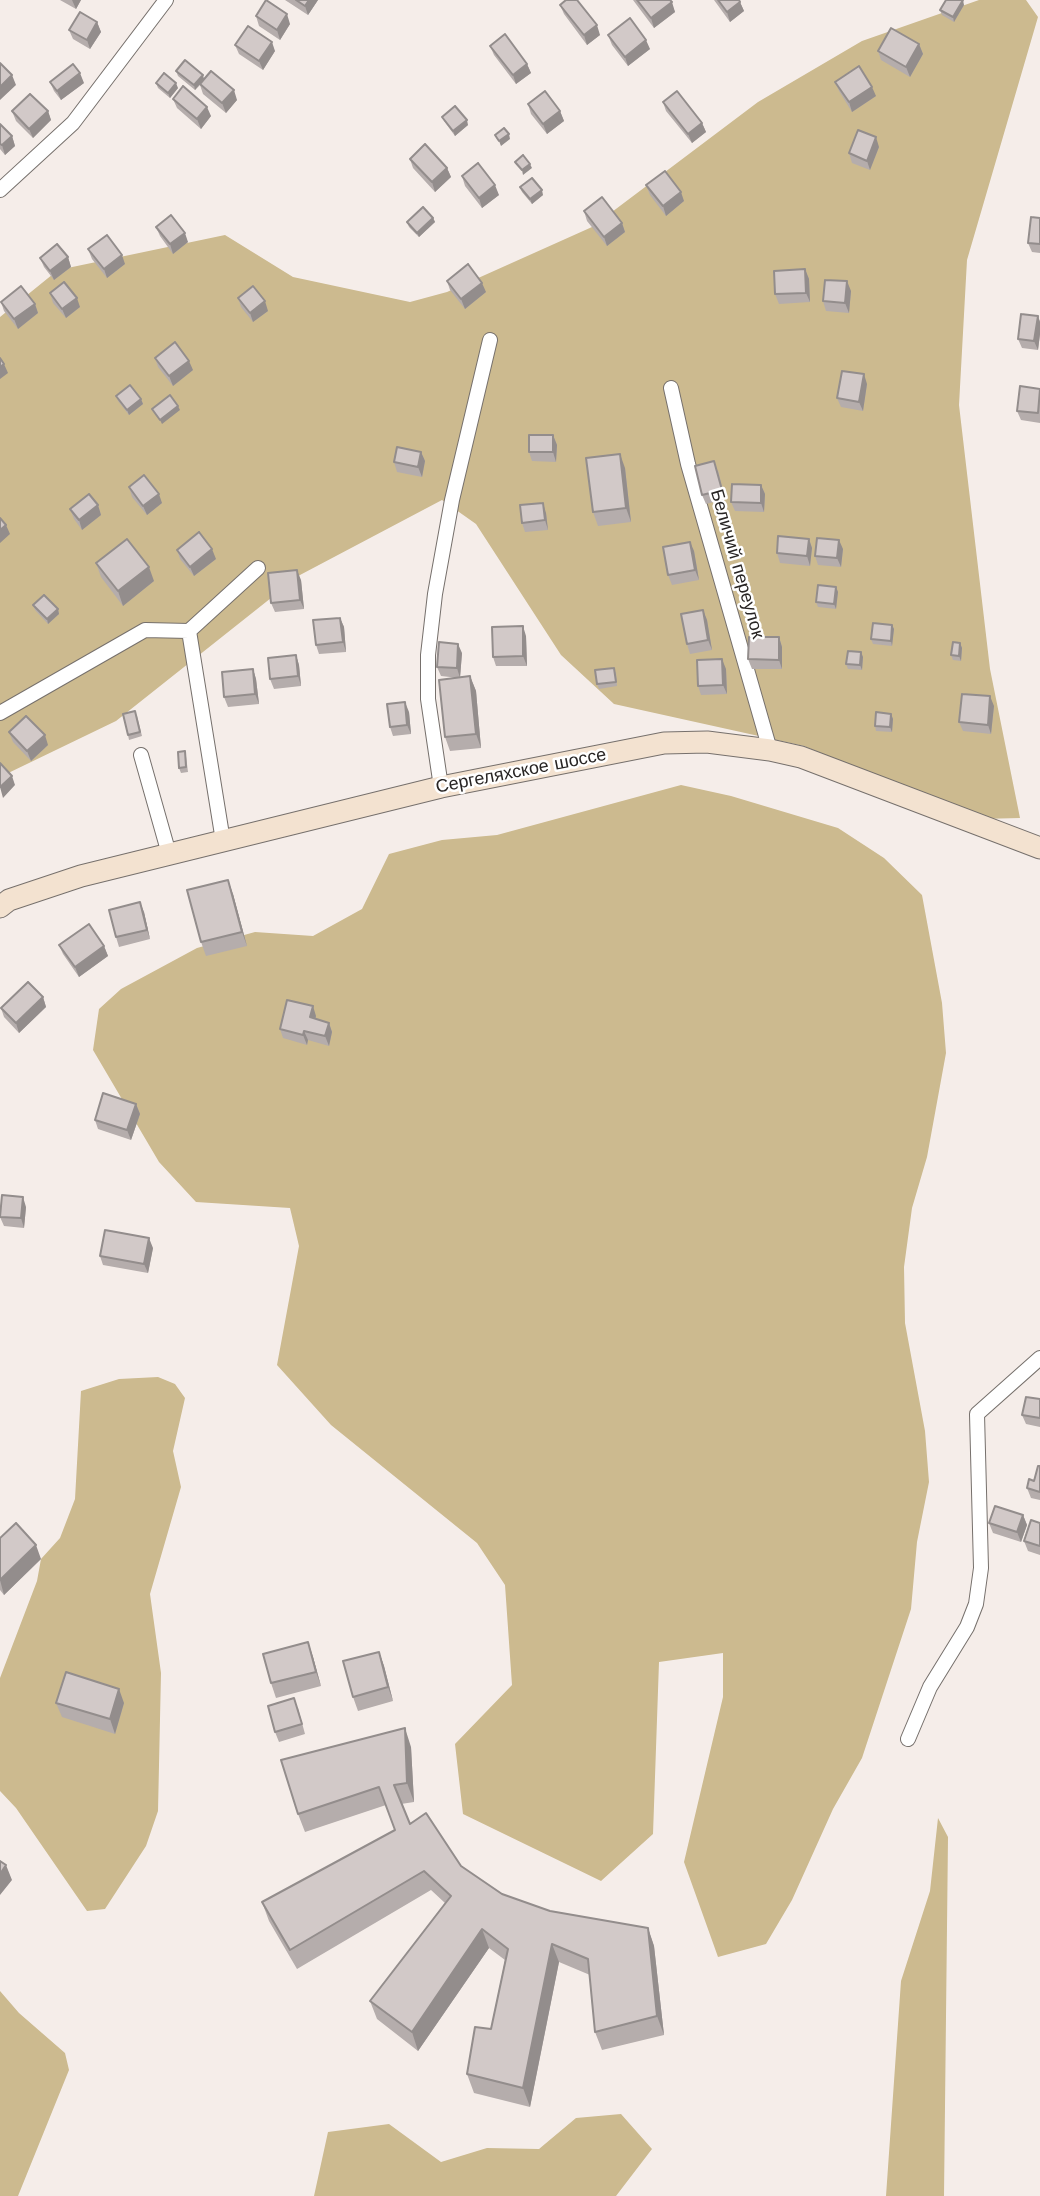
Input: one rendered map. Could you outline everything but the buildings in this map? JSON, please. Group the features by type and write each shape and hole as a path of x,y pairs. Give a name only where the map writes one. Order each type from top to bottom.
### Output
{"main road":[{"name":"Сергеляхское шоссе","path":"0,907 9,900 81,876 169,854 441,787 664,743 707,742 801,757 1040,848"}],"street":[{"path":"0,190 73,123 166,0"},
{"path":"441,787 428,699 428,655 435,594 452,500 489,340"},
{"name":"Беличий переулок","path":"671,388 688,464 770,750"},
{"path":"0,713 145,630 189,631 258,568"},
{"path":"189,631 223,841"},
{"path":"141,755 169,854"},
{"path":"908,1738 930,1687 967,1627 976,1604 981,1568 977,1414 1040,1358"}],"shaded area":[{"path":"979,0 1026,0 1038,17 967,260 959,405 990,669 1020,818 980,819 804,746 614,704 561,655 476,524 442,500 300,575 116,721 0,777 0,317 58,270 225,235 293,277 410,302 447,292 592,227 758,102 862,41"},
{"path":"681,785 731,796 838,828 884,858 922,895 942,1003 946,1053 927,1157 912,1208 904,1267 905,1323 925,1431 929,1482 917,1542 911,1609 862,1758 833,1809 792,1900 766,1944 718,1957 684,1862 723,1697 723,1653 659,1662 653,1834 601,1881 463,1814 455,1744 512,1685 505,1585 477,1543 331,1425 277,1365 299,1246 290,1208 196,1202 159,1162 93,1050 99,1009 121,989 197,948 255,932 313,936 362,909 389,854 442,840 497,835"},
{"path":"158,1377 175,1384 185,1398 173,1451 181,1487 150,1594 161,1673 158,1811 146,1846 105,1909 87,1911 16,1808 0,1791 0,1678 37,1581 41,1559 60,1538 75,1499 81,1391 119,1379"},
{"path":"938,1818 948,1837 944,2196 886,2196 901,1981 930,1891"},
{"path":"0,1991 19,2013 65,2053 69,2070 18,2196 0,2196"},
{"path":"621,2114 652,2149 616,2196 314,2196 328,2132 389,2124 441,2162 487,2148 539,2149 576,2118"}]}
